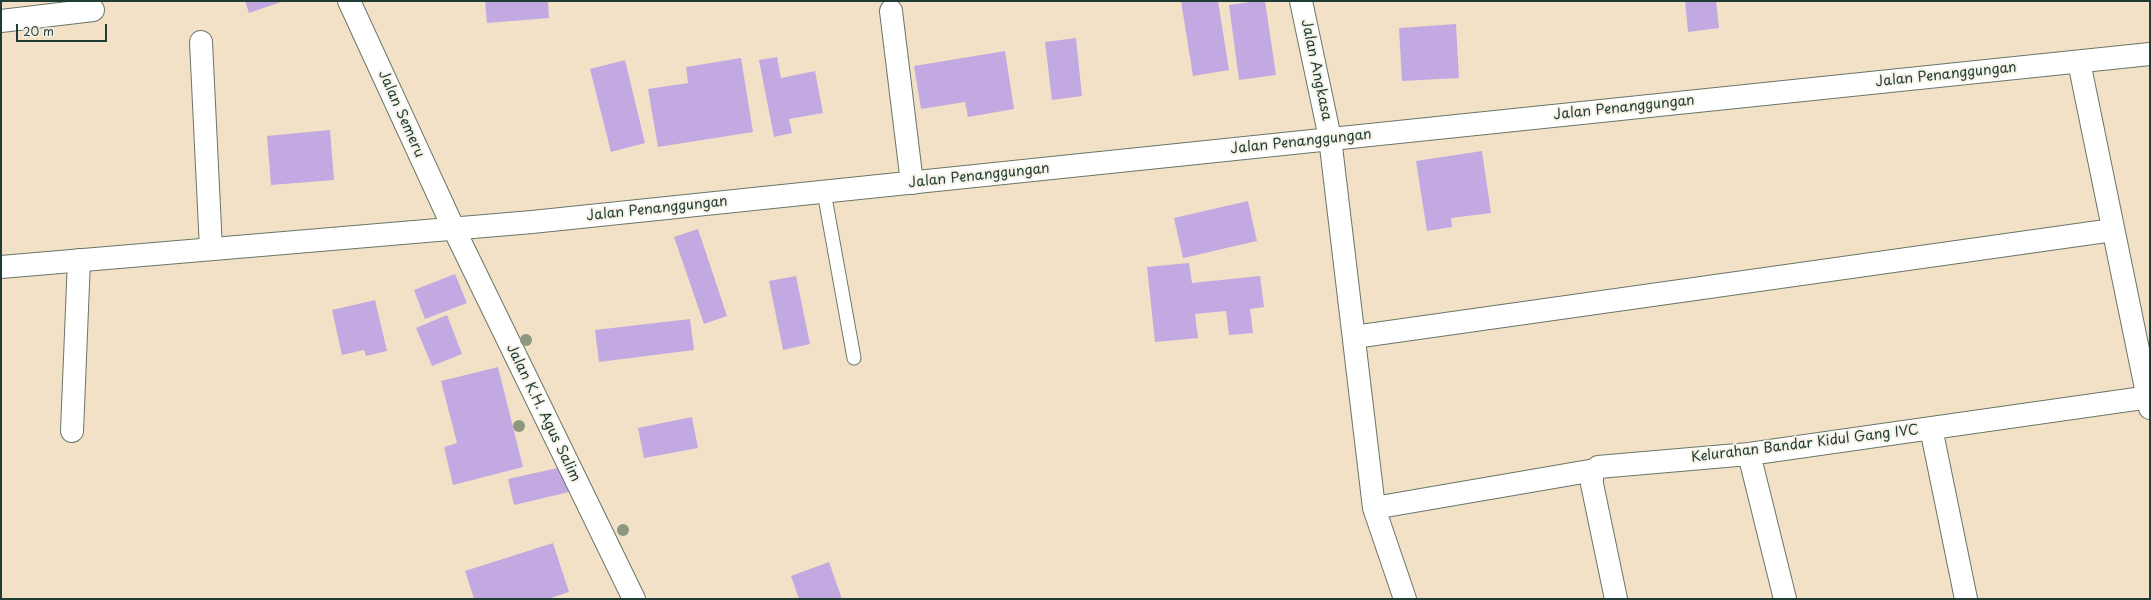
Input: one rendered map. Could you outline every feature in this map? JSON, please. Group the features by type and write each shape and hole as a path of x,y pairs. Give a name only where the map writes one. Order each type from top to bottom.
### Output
{"main road":[{"name":"Jalan Semeru","path":"349,1 453,227"},
{"name":"Jalan Angkasa","path":"1301,1 1330,138 1374,508 1405,599"},
{"path":"1,21 93,10"},
{"path":"891,10 912,183"},
{"path":"201,42 211,249"},
{"name":"Jalan Penanggungan","path":"1,267 453,227 532,222 2150,54"},
{"path":"2079,62 2149,401"},
{"name":"Jalan K.H. Agus Salim","path":"453,227 634,599"},
{"path":"1354,337 2113,230"},
{"path":"72,431 79,260"},
{"name":"Kelurahan Bandar Kidul Gang IVC","path":"1374,508 1595,470 1603,465 1749,454 1931,428 2149,401"},
{"path":"1931,428 1966,599"},
{"path":"1749,454 1785,599"},
{"path":"1595,470 1592,473 1592,484 1616,599"}],"lane":[{"path":"824,192 854,358"}],"building":[{"path":"245,1 284,1 249,13"},
{"path":"485,1 548,1 549,18 487,23"},
{"path":"1181,1 1218,1 1229,70 1193,76"},
{"path":"1265,1 1276,75 1239,80 1229,5"},
{"path":"1685,1 1716,1 1719,28 1688,32"},
{"path":"1456,24 1459,78 1402,81 1399,28"},
{"path":"1076,38 1082,96 1052,100 1045,42"},
{"path":"1005,51 1014,109 968,117 965,102 921,109 914,66"},
{"path":"777,57 781,78 815,71 823,113 789,119 792,133 774,137 759,60"},
{"path":"741,58 753,132 658,147 648,89 688,83 686,67"},
{"path":"625,60 645,143 611,152 590,69"},
{"path":"330,130 334,180 271,185 267,136"},
{"path":"1482,151 1491,213 1451,218 1452,227 1427,231 1416,161"},
{"path":"1248,201 1257,241 1183,258 1174,218"},
{"path":"698,229 727,316 704,324 674,237"},
{"path":"1189,263 1192,283 1260,276 1264,307 1250,309 1253,333 1229,335 1226,311 1195,314 1198,338 1155,342 1147,267"},
{"path":"455,274 467,303 425,319 414,290"},
{"path":"796,276 810,344 783,350 769,281"},
{"path":"375,300 387,351 366,356 364,350 342,355 332,310"},
{"path":"447,315 462,354 432,366 416,328"},
{"path":"690,319 694,350 599,362 595,330"},
{"path":"498,367 523,467 453,485 444,447 457,443 441,381"},
{"path":"692,417 698,448 644,458 638,428"},
{"path":"562,467 569,492 514,505 508,479"},
{"path":"553,543 569,592 548,599 474,599 465,571"},
{"path":"829,562 842,599 799,599 791,576"}]}
